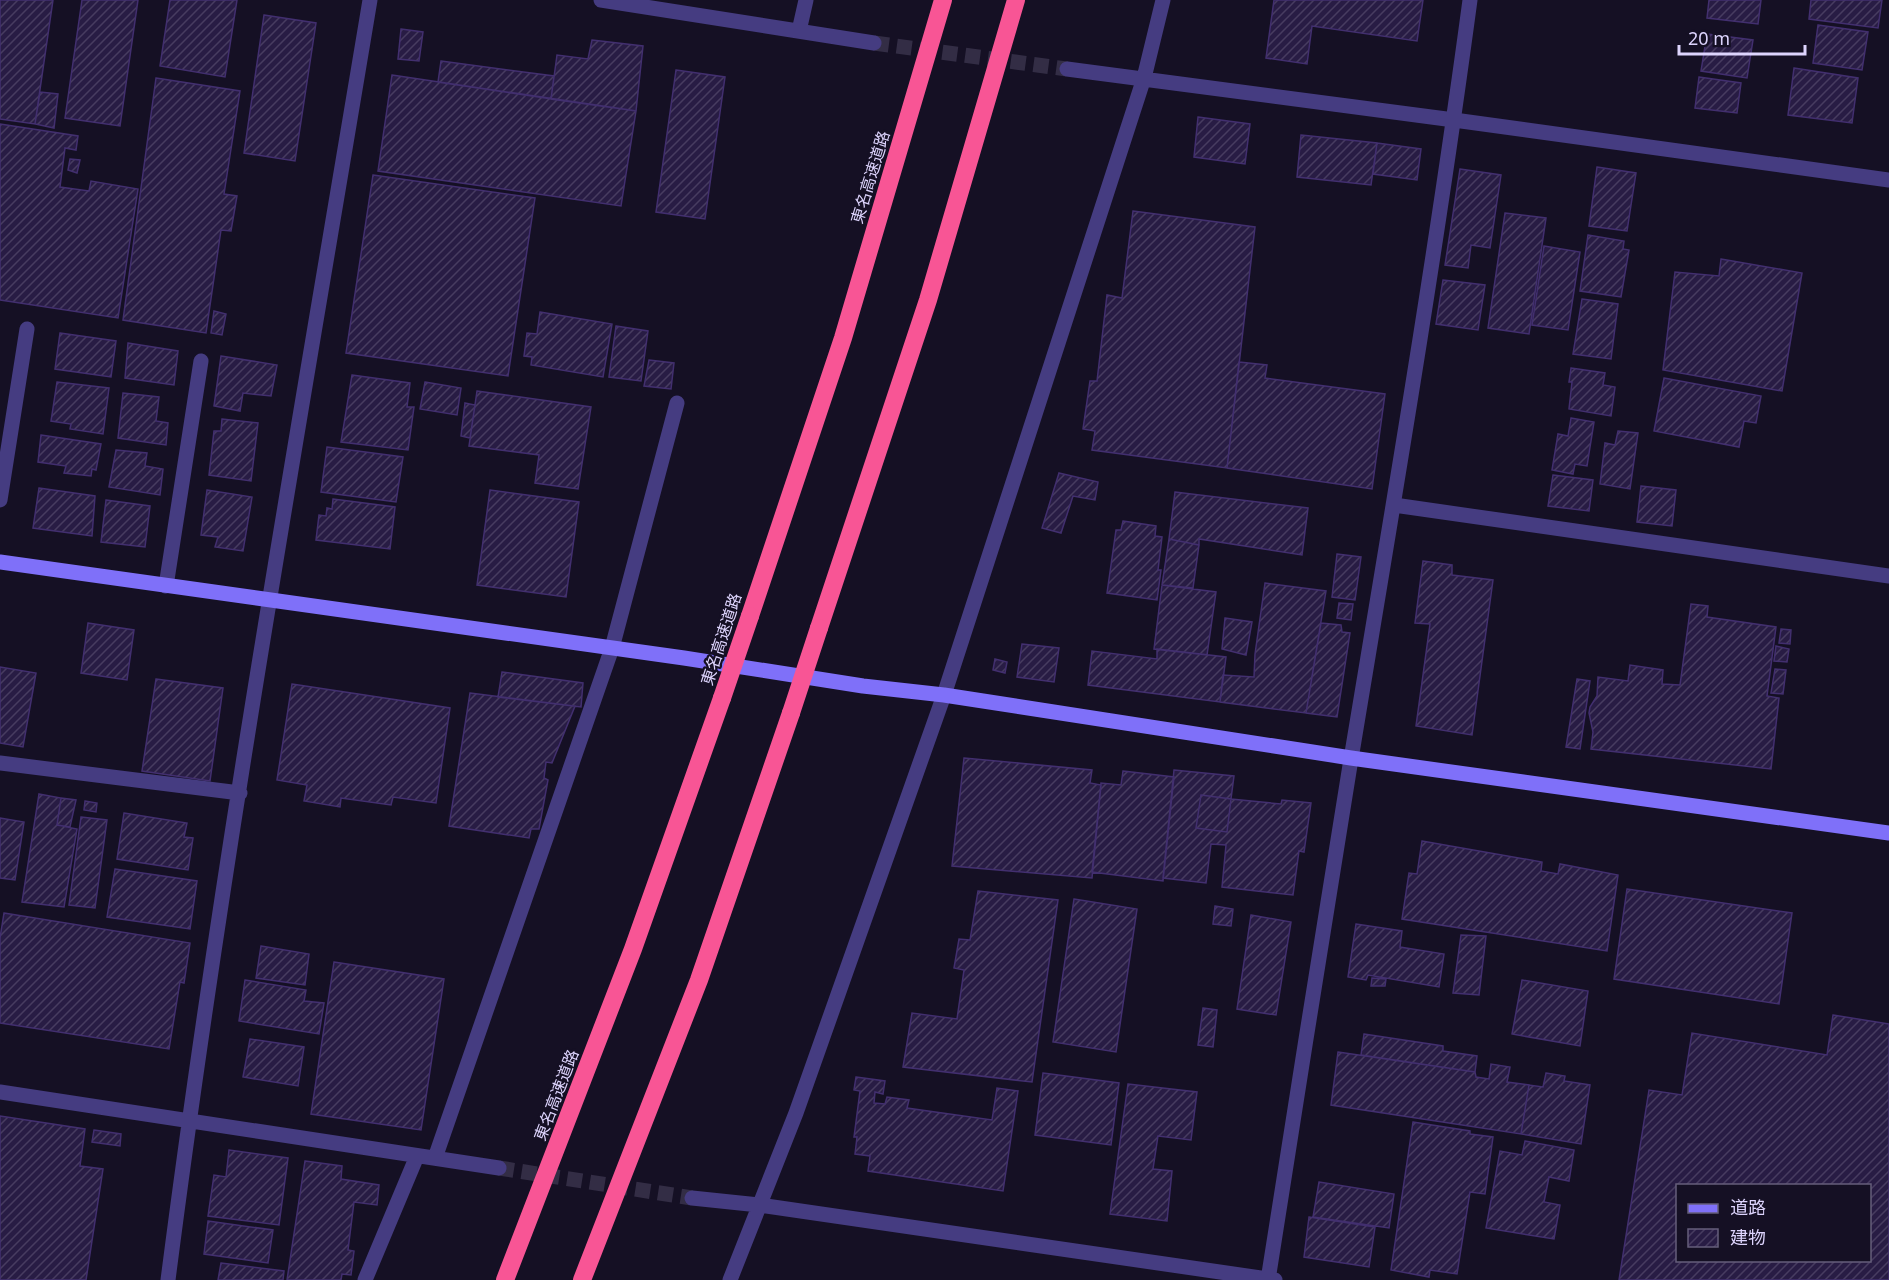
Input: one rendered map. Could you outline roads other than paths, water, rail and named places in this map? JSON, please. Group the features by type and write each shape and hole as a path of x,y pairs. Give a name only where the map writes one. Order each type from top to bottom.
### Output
{"highway":[{"name":"東名高速道路","path":"505,1280 633,949 722,698 843,338 943,0"},
{"path":"582,1280 699,980 791,713 928,300 1016,0"}],"street":[{"path":"168,1280 188,1121 270,600 370,0"},
{"path":"601,0 874,43"},
{"path":"799,32 806,0"},
{"path":"730,1280 796,1113 944,695 1144,78 1163,0"},
{"path":"692,1198 759,1205 1270,1280 1351,758 1394,505 1454,120 1470,0"},
{"path":"1067,69 1889,180"},
{"path":"0,500 27,329"},
{"path":"166,586 201,361"},
{"path":"435,1158 612,648 677,403"},
{"path":"1394,505 1889,576"},
{"path":"0,562 612,648 863,686 944,695 1351,758 1889,833"},
{"path":"0,763 240,793"},
{"path":"0,1092 499,1168"},
{"path":"365,1280 417,1156"}],"tunnel":[{"path":"874,43 1067,69"},
{"path":"499,1168 692,1198"}]}
